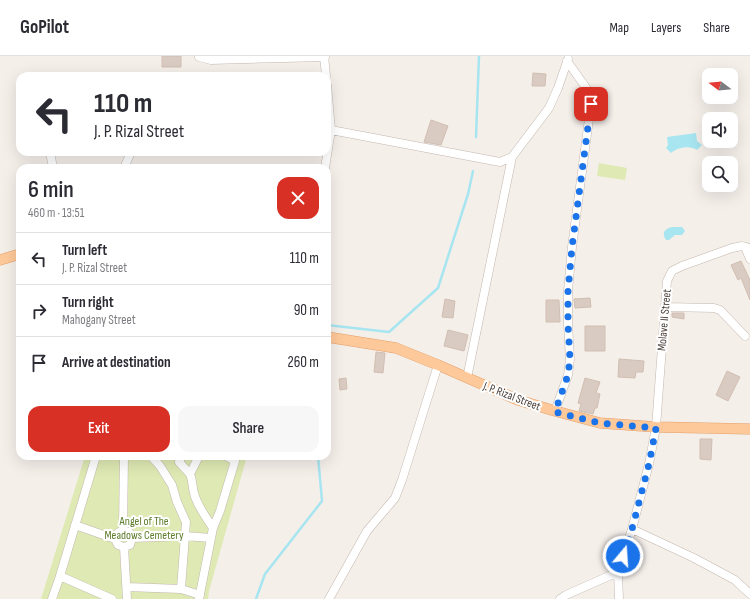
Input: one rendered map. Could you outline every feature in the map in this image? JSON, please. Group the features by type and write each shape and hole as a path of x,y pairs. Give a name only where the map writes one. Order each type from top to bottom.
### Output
{"main road":[{"path":"0,260 16,255"},
{"name":"J. P. Rizal Street","path":"331,338 396,348 518,400 555,412 600,423 656,428 750,429"}],"street":[{"path":"199,56 211,60 324,57 326,72"},
{"path":"467,378 512,157 548,108 558,88 568,59"},
{"path":"555,412 568,375 570,359 568,291 573,240 591,104 588,89 568,59"},
{"path":"331,130 500,162 512,157"},
{"name":"Molave II Street","path":"618,572 632,529 649,464 656,428 667,281 672,271 682,266 732,248 742,246 747,247"},
{"path":"747,247 750,260"},
{"path":"665,307 714,308 720,310 745,336"},
{"path":"329,599 367,530 395,498 438,365"},
{"path":"52,599 95,460"},
{"path":"123,530 124,460"},
{"path":"155,460 172,485 177,502 186,522 181,589"},
{"path":"180,460 179,462 190,474 193,482 194,494 213,528"},
{"path":"190,474 197,460"},
{"path":"126,587 181,589 200,597 213,528 235,461 233,460"},
{"path":"75,525 115,539 118,545 124,547 130,544 132,538 129,532 123,530"},
{"path":"632,529 694,558 735,580 750,594"},
{"path":"115,539 118,533 123,530"},
{"path":"132,538 185,536 211,538"},
{"path":"124,547 126,599"},
{"path":"560,599 618,572 619,599"},
{"path":"60,576 112,599"}],"green space":[{"path":"599,163 627,168 625,180 597,176"},
{"name":"Angel of The Meadows Cemetery","path":"84,460 246,460 208,599 41,599"}],"water":[{"path":"696,133 697,141 702,145 697,150 694,148 684,147 671,153 666,148 668,145 667,137"},
{"path":"672,227 682,227 685,231 682,235 675,235 669,240 666,240 664,231"}],"building":[{"path":"162,56 181,56 181,67 162,67"},
{"path":"533,73 546,74 545,86 532,86"},
{"path":"431,120 448,126 441,145 424,142"},
{"path":"741,261 750,280 750,300 741,278 738,280 731,265"},
{"path":"590,298 591,307 575,308 574,299"},
{"path":"445,299 455,301 453,318 442,317"},
{"path":"546,300 559,300 560,322 546,322"},
{"path":"672,313 684,313 684,319 672,317"},
{"path":"585,326 605,326 605,351 585,351"},
{"path":"448,330 468,335 464,351 444,346"},
{"path":"376,352 385,353 383,373 374,372"},
{"path":"619,359 644,361 643,372 636,372 635,378 618,377"},
{"path":"727,371 740,377 728,401 716,395"},
{"path":"346,378 347,389 340,390 339,379"},
{"path":"585,378 600,382 596,393 600,394 597,408 595,408 593,414 579,411 581,404 578,403"},
{"path":"700,439 712,439 711,460 700,459"}],"waterway":[{"path":"476,137 479,56"},
{"path":"331,325 389,332 438,288 468,194 473,171"},
{"path":"256,599 265,574 322,501 318,460"}],"route":[{"path":"591,104 572,247 568,291 570,359 568,375 555,412 600,423 656,428 649,464 632,529 623,556"}]}
